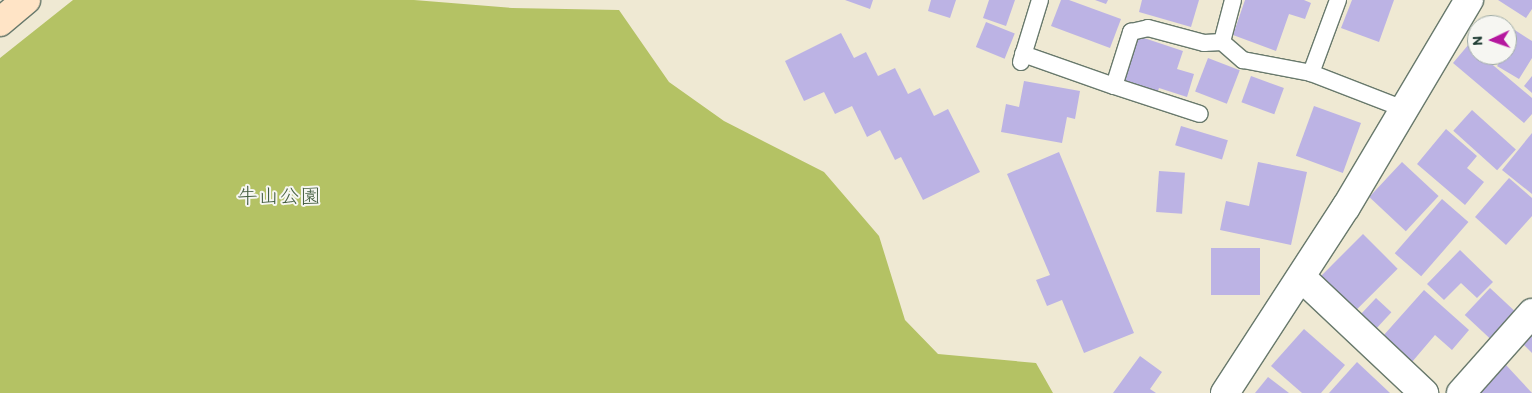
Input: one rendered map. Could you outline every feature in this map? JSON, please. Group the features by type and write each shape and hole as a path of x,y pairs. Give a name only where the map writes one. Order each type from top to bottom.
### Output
{"street":[{"path":"0,22 26,0"},
{"path":"1226,393 1302,278 1469,0"},
{"path":"1302,278 1424,393"},
{"path":"1461,393 1532,312"}],"lane":[{"path":"1040,0 1022,58 1200,114"},
{"path":"1222,42 1233,0"},
{"path":"1311,73 1338,0"},
{"path":"1114,86 1131,32 1148,28 1204,43 1222,42 1243,60 1311,73 1404,109"}],"green space":[{"name":"牛山公園","path":"73,0 414,0 512,8 619,10 669,82 724,121 824,172 879,236 905,320 938,354 1036,363 1053,393 0,393 0,58"}],"building":[{"path":"845,0 873,0 870,9"},
{"path":"931,0 956,0 950,18 928,11"},
{"path":"989,0 1015,0 1006,26 983,18"},
{"path":"1061,0 1069,0 1121,19 1110,48 1051,26"},
{"path":"1095,0 1108,0 1106,4"},
{"path":"1142,0 1199,0 1191,27 1139,12"},
{"path":"1245,0 1304,0 1311,3 1305,19 1289,14 1276,51 1233,35"},
{"path":"1352,0 1394,0 1379,42 1341,28"},
{"path":"1498,0 1532,0 1532,9 1526,18"},
{"path":"986,22 1015,34 1005,59 976,47"},
{"path":"1517,31 1532,41 1532,58 1519,79 1497,66 1517,65"},
{"path":"841,33 854,58 866,52 878,76 895,68 908,94 920,88 934,116 948,109 980,172 923,200 901,157 895,160 880,130 867,137 852,106 835,114 824,92 804,101 785,61"},
{"path":"1138,36 1183,51 1177,69 1194,74 1187,97 1159,88 1157,94 1124,83"},
{"path":"1467,46 1467,65 1493,65 1532,98 1532,114 1524,123 1453,63"},
{"path":"1208,58 1240,70 1227,104 1195,92"},
{"path":"1251,76 1284,88 1274,114 1241,102"},
{"path":"1532,76 1532,93 1524,86"},
{"path":"1024,81 1080,91 1075,119 1067,117 1062,143 1001,132 1006,104 1019,107"},
{"path":"1314,106 1361,123 1343,173 1296,156"},
{"path":"1472,110 1516,149 1497,170 1453,131"},
{"path":"1181,126 1228,140 1222,159 1175,145"},
{"path":"1446,129 1477,156 1467,168 1484,182 1465,205 1417,164"},
{"path":"1532,133 1532,194 1502,170"},
{"path":"1059,152 1134,333 1084,353 1062,300 1047,306 1036,280 1050,275 1007,174"},
{"path":"1258,162 1307,172 1291,245 1220,230 1226,201 1249,206"},
{"path":"1402,162 1439,196 1406,231 1369,197"},
{"path":"1159,171 1185,173 1182,214 1156,212"},
{"path":"1509,178 1532,198 1532,216 1506,245 1475,217"},
{"path":"1442,199 1468,222 1421,276 1395,253"},
{"path":"1363,234 1398,269 1355,311 1321,276"},
{"path":"1211,248 1260,248 1260,295 1211,295"},
{"path":"1460,250 1493,282 1477,298 1461,283 1444,300 1427,284"},
{"path":"1490,288 1517,313 1492,340 1465,315"},
{"path":"1424,290 1469,330 1452,350 1435,335 1412,362 1383,336"},
{"path":"1376,298 1391,312 1376,329 1360,315"},
{"path":"1304,329 1345,365 1321,393 1302,393 1271,366"},
{"path":"1532,332 1532,353 1521,342"},
{"path":"1140,356 1162,372 1150,389 1156,393 1113,393"},
{"path":"1357,362 1390,393 1329,393"},
{"path":"1506,365 1532,393 1479,393"},
{"path":"1268,377 1289,393 1255,393"}]}
